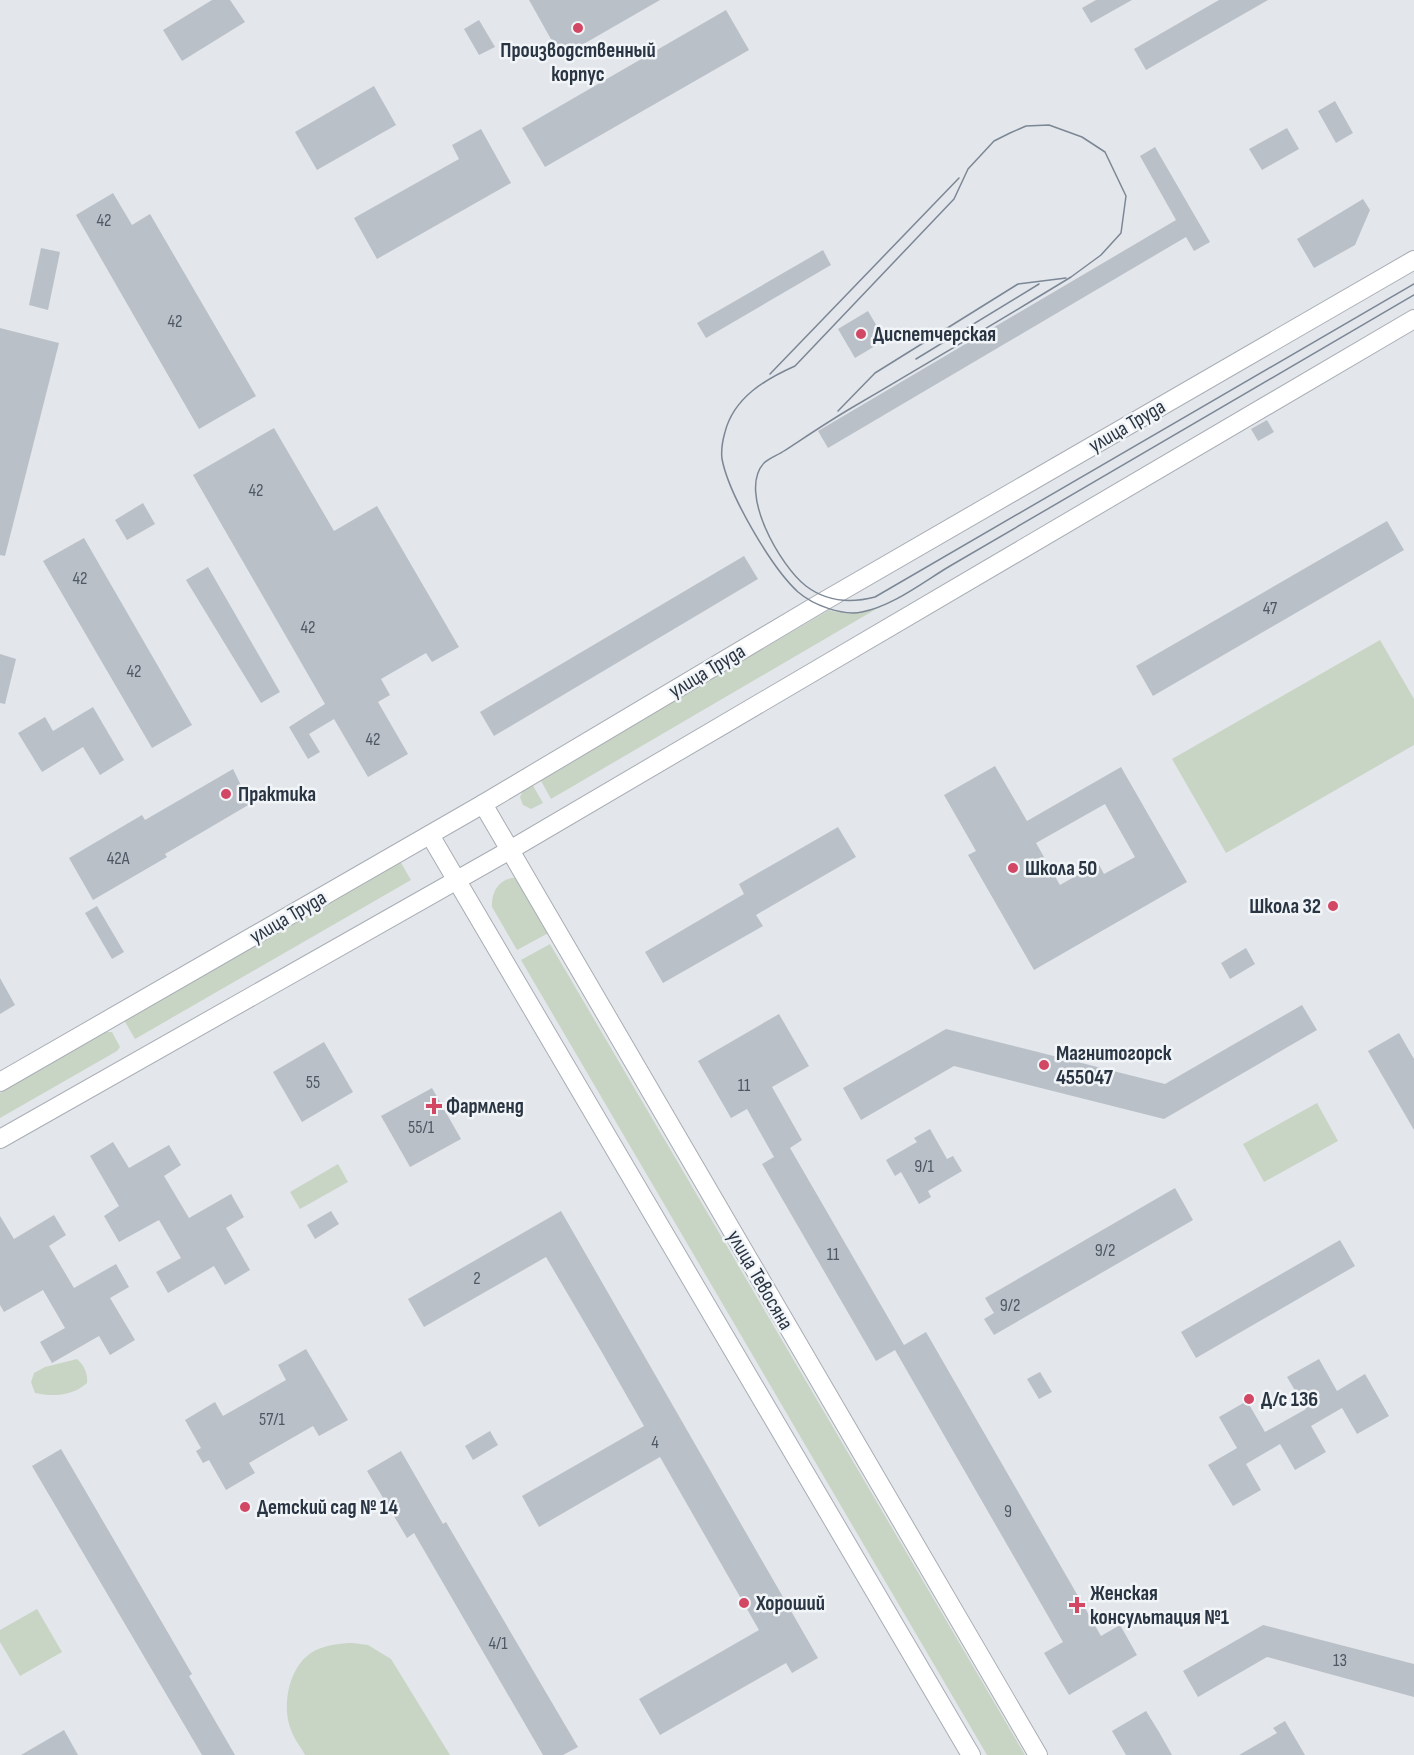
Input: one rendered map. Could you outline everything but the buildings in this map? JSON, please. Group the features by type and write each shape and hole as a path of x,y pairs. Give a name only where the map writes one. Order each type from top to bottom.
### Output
{"main road":[{"name":"улица Труда","path":"0,1082 430,835 819,604 1414,260"},
{"path":"0,1139 510,850 1414,319"},
{"name":"улица Тевосяна","path":"483,804 1038,1755"},
{"path":"430,835 971,1755"}],"green space":[{"path":"883,605 551,799 540,779 829,610 856,613"},
{"path":"1380,640 1414,699 1414,745 1226,853 1172,759"},
{"path":"532,784 543,803 531,809 523,805 520,797 524,789"},
{"path":"400,861 411,880 135,1039 124,1020"},
{"path":"519,878 554,930 517,950 492,907 492,901 498,885 507,879"},
{"path":"550,944 1025,1755 987,1755 521,960"},
{"path":"106,1032 112,1032 120,1047 117,1051 0,1118 0,1093"},
{"path":"1317,1103 1338,1141 1264,1182 1243,1144"},
{"path":"338,1164 348,1182 300,1209 290,1192"},
{"path":"77,1359 85,1370 87,1383 69,1393 48,1395 35,1393 31,1382 34,1373 45,1367"},
{"path":"37,1609 62,1652 20,1676 0,1642 0,1630"},
{"path":"353,1643 368,1645 391,1659 450,1755 305,1755 292,1733 288,1720 287,1697 294,1674 299,1664 316,1650"}],"tram line":[{"path":"1414,284 875,597 840,600 822,595 806,586 785,563 766,528 759,510 756,492 757,476 764,463 844,412 1071,277 1101,255 1121,233 1126,196 1105,152 1082,137 1049,125 1026,126 994,141 968,169 954,199 795,366 762,383 743,399 729,420 722,459 733,491 752,530 787,581 804,597 820,605 837,611 862,612 885,605 907,593 1414,295"},
{"path":"770,374 959,178"},
{"path":"838,411 875,373 1018,284 1066,278"},
{"path":"916,359 1039,284"}],"place":[{"name":"Производственный корпус","path":"578,28"},
{"name":"Диспетчерская","path":"861,334"},
{"name":"Практика","path":"226,794"},
{"name":"Школа 50","path":"1013,868"},
{"name":"Школа 32","path":"1333,906"},
{"name":"Магнитогорск 455047","path":"1044,1065"},
{"name":"Фармленд","path":"434,1106"},
{"name":"Д/с 136","path":"1249,1399"},
{"name":"Детский сад № 14","path":"245,1507"},
{"name":"Хороший","path":"744,1603"},
{"name":"Женская консультация №1","path":"1077,1605"}]}
